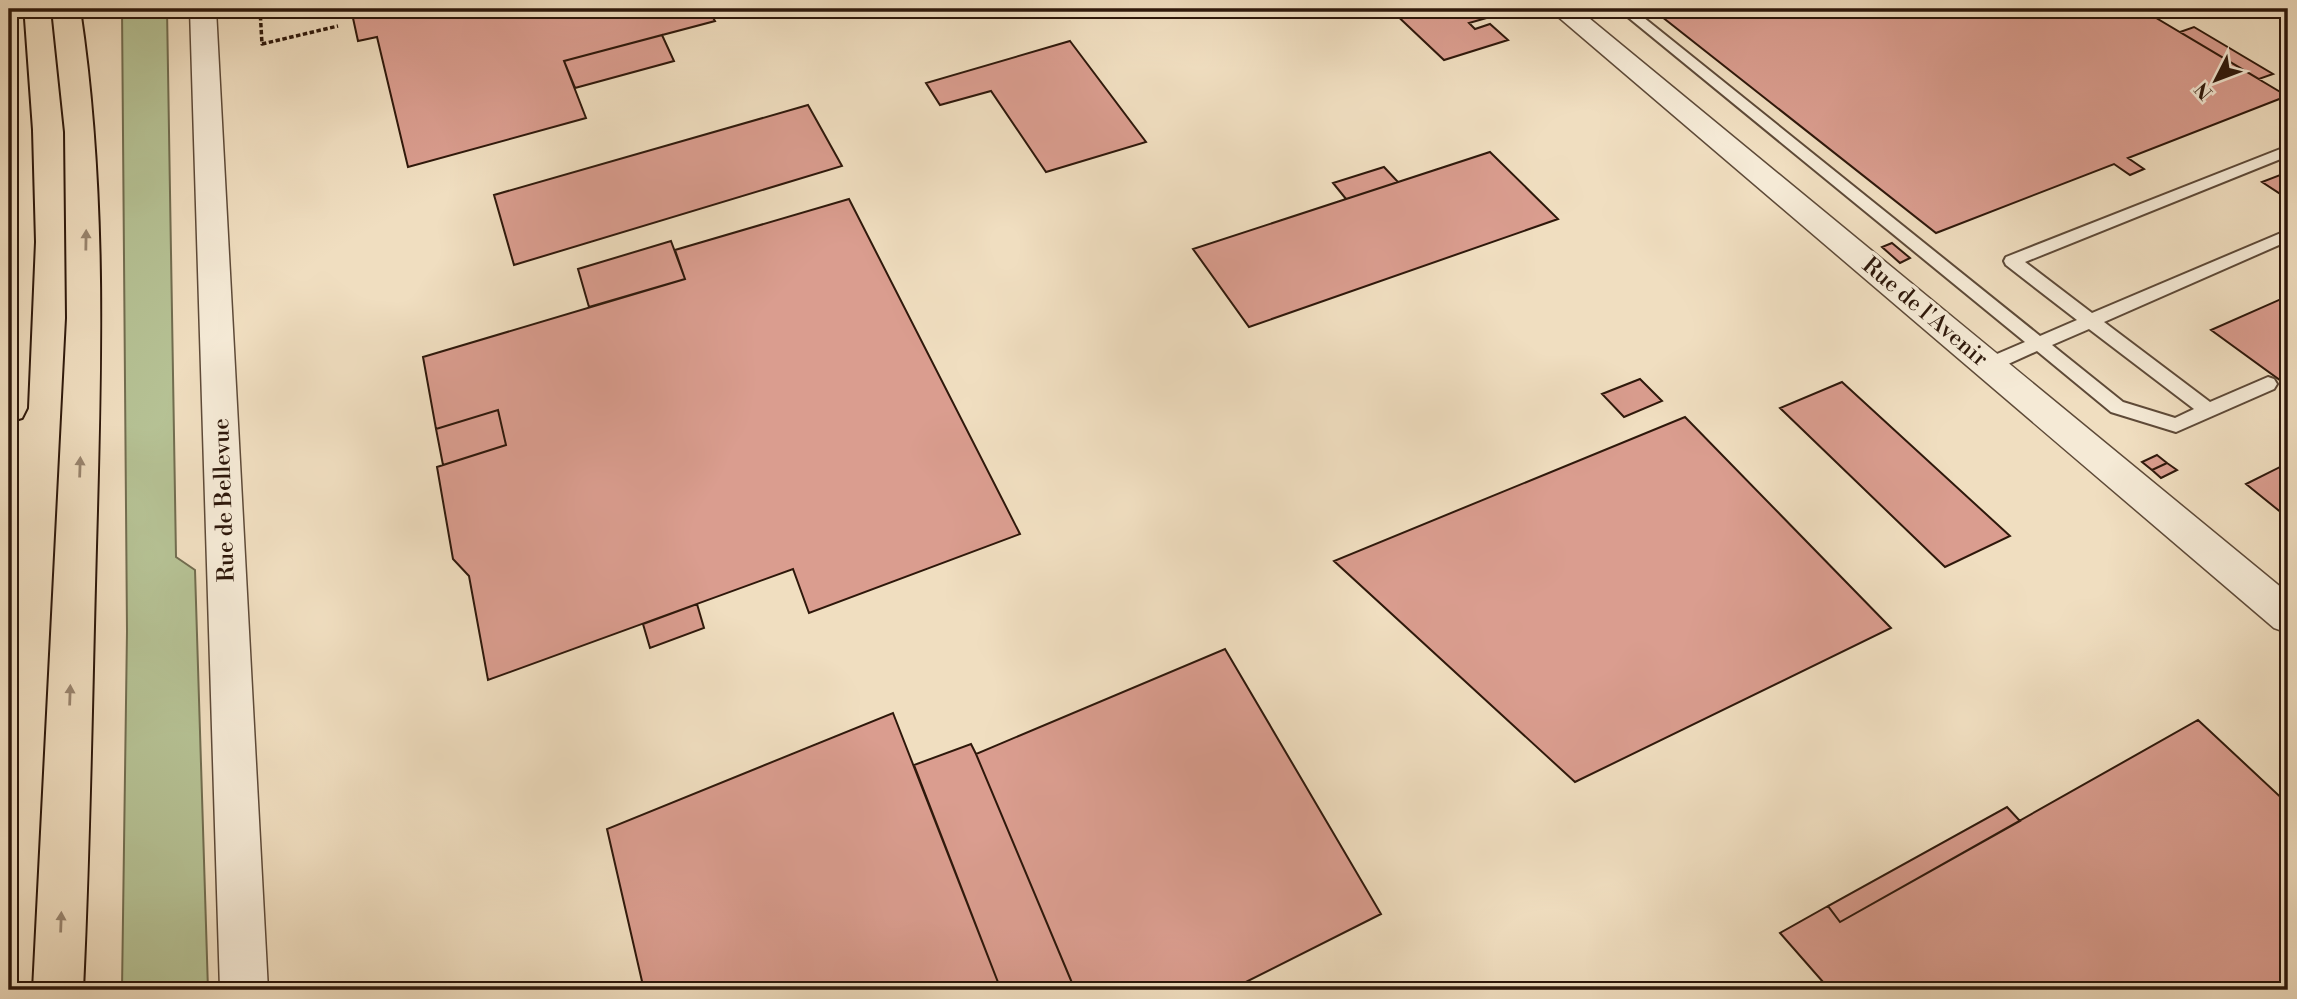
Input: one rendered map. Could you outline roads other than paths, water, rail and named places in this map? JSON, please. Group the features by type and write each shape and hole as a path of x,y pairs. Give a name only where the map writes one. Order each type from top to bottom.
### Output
{"highway":[{"path":"58,990 81,443 86,221 69,11"},
{"path":"9,19 16,130 18,242 9,408"}],"street":[{"name":"Rue de Bellevue","path":"203,9 244,990"},
{"name":"Rue de l'Avenir","path":"1562,9 2288,616"}],"lane":[{"path":"1625,9 2117,407 2176,425 2268,384"},
{"path":"2209,411 2012,261 2288,151"},
{"path":"1989,365 2288,235"}]}
